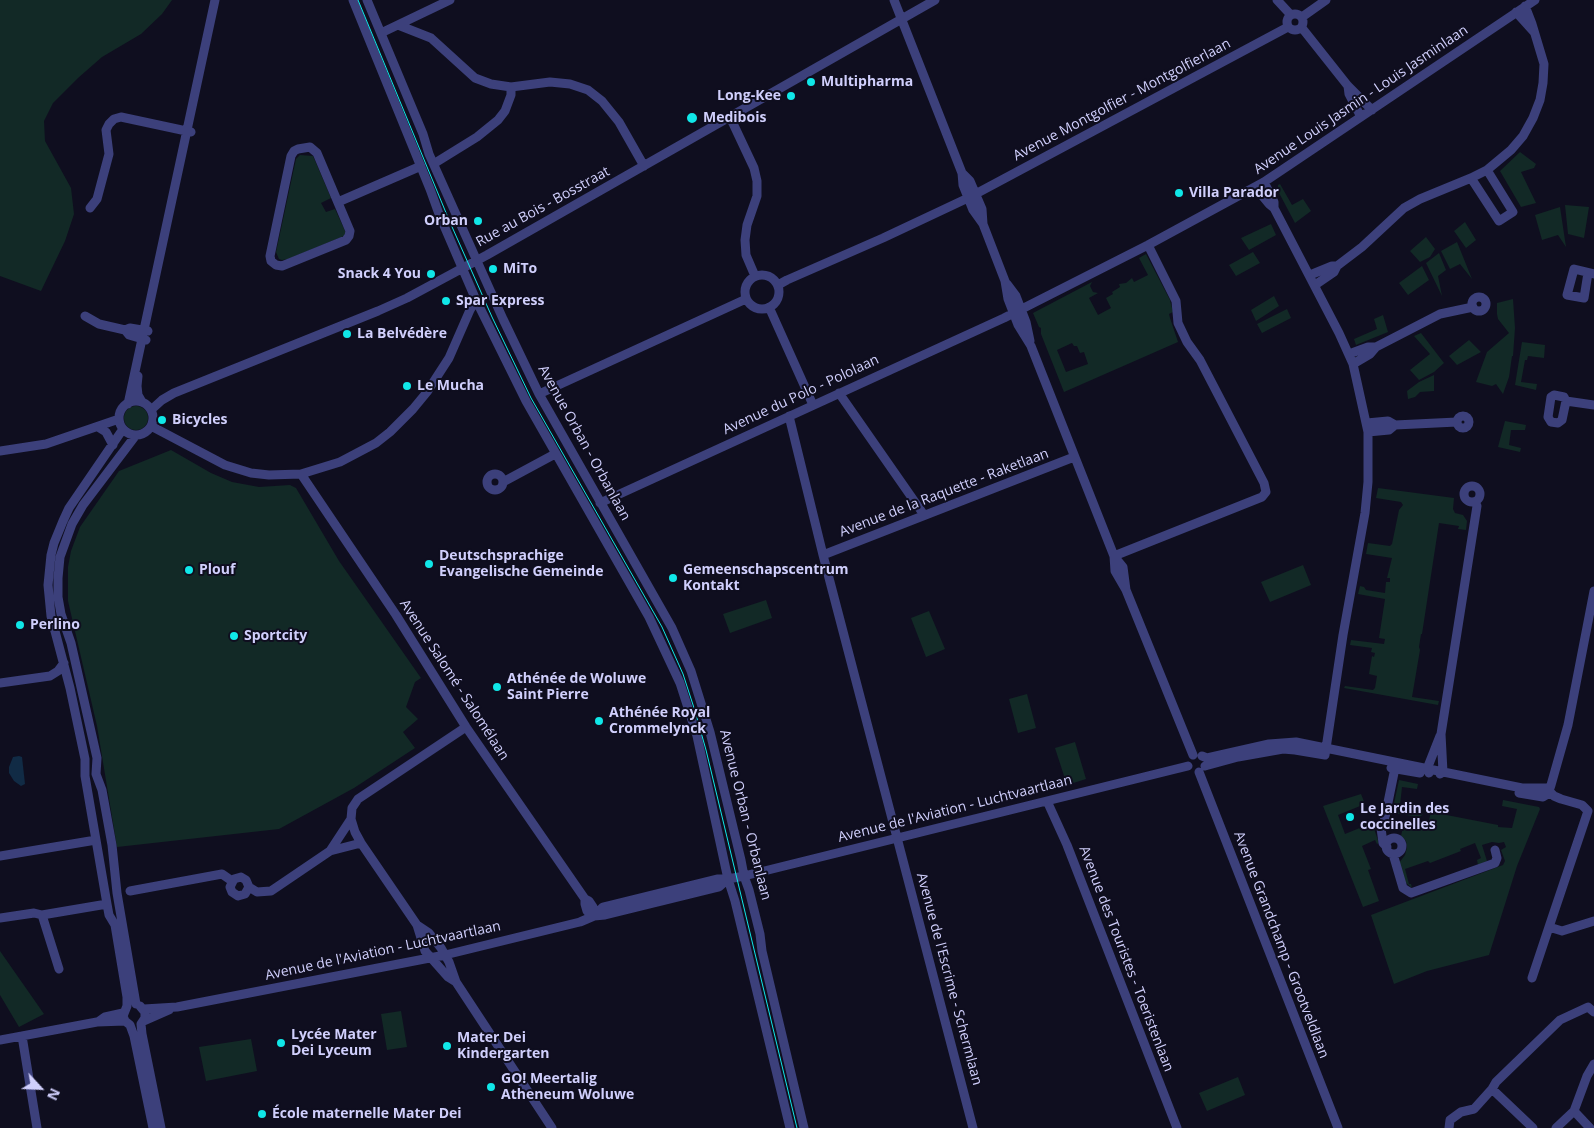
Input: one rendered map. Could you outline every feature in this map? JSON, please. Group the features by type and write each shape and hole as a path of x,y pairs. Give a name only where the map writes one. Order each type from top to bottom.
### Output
{"street":[{"path":"128,404 145,335 215,0"},
{"path":"188,131 220,0"},
{"name":"Avenue Orban - Orbanlaan","path":"353,0 421,166 438,214 476,300 526,401 649,617 675,670 688,703 728,879 790,1128"},
{"name":"Avenue Orban - Orbanlaan","path":"367,0 430,154 500,314 539,394 672,628 691,671 710,732 744,876 760,934 764,960 804,1128"},
{"path":"381,33 450,0"},
{"path":"894,0 962,172 963,185 982,209 982,224 1005,281 1016,296 1017,311 1026,322 1030,346 1114,556 1122,567 1126,590 1198,756 1204,760 1202,769"},
{"name":"Rue au Bois - Bosstraat","path":"151,410 167,396 406,298 644,166 935,0"},
{"path":"1277,0 1290,14 1297,14 1302,17 1304,23 1302,28 1295,31 1288,27 1287,23 1290,14"},
{"path":"1302,17 1326,0"},
{"name":"Avenue Louis Jasmin - Louis Jasminlaan","path":"1017,311 1148,245 1264,182 1535,0"},
{"path":"1315,285 1334,272 1337,266 1362,247 1404,208 1420,199 1487,170 1511,150 1523,136 1540,100 1544,64 1525,6"},
{"path":"1516,12 1534,32"},
{"path":"398,25 431,38 475,78 491,84 511,87 550,82 570,84 588,90 602,101 619,122 644,166"},
{"name":"Avenue Montgolfier - Montgolfierlaan","path":"778,285 972,196 1288,27"},
{"path":"1302,28 1348,86 1372,110"},
{"path":"1348,86 1349,94 1361,117"},
{"path":"434,163 476,137 498,120 505,111 511,95 511,87"},
{"path":"90,208 97,199 109,154 106,130 114,119 121,117 188,131"},
{"path":"730,117 754,168 757,181 757,196 747,225 745,240 746,255 755,276"},
{"path":"310,147 314,149 338,202 350,231 346,240 282,266 276,265 271,261 270,256 294,151 310,147"},
{"path":"338,202 421,166"},
{"path":"1471,178 1499,221 1513,212 1487,170"},
{"path":"1264,182 1274,202 1274,208"},
{"path":"1255,187 1274,208 1349,354 1367,427 1368,482 1365,513 1343,635 1326,752"},
{"path":"1114,556 1262,497 1266,492 1264,483 1200,360 1187,342 1178,323 1176,301 1148,245"},
{"path":"1310,275 1332,266 1337,266"},
{"path":"762,274 770,276 778,285 778,297 769,307 758,308 746,299 745,288 748,282 755,276 762,274"},
{"path":"539,394 746,299"},
{"path":"151,426 238,470 269,475 301,474 340,462 376,443 413,409 438,376 452,353 476,300"},
{"path":"769,307 813,405"},
{"path":"1353,364 1370,354 1376,347 1440,314 1473,307"},
{"name":"Avenue du Polo - Pololaan","path":"600,502 1017,311"},
{"path":"486,319 500,314"},
{"path":"86,316 99,324 125,330 130,328 145,335"},
{"path":"142,402 128,404 121,411 119,420 123,429 136,435 145,433 151,426 153,416 151,410 142,402 138,395 137,386 145,335"},
{"path":"1349,354 1368,347 1376,347"},
{"path":"839,393 924,515"},
{"path":"1566,401 1594,405"},
{"name":"Avenue de l'Escrime - Schermlaan","path":"789,416 823,555 973,1128"},
{"path":"0,451 46,444 119,420"},
{"path":"1367,427 1389,430 1395,424 1457,422"},
{"path":"98,427 106,432 113,445"},
{"path":"123,429 69,508 54,543 48,585 51,616 64,663 85,759 84,768 107,904 109,915 115,925 131,1013"},
{"path":"136,435 83,505 72,524 60,558 58,578 59,606 71,643 96,758 96,774 102,790 112,845 116,893 134,1036 153,1128"},
{"path":"504,482 555,454"},
{"name":"Avenue de la Raquette - Raketlaan","path":"823,555 1074,457"},
{"name":"Avenue Salomé - Salomélaan","path":"301,474 401,622 466,727 585,899 589,901 593,908 594,916"},
{"path":"1434,773 1477,506 1475,502"},
{"path":"1548,790 1568,725 1594,591"},
{"path":"0,684 50,676 58,671 64,663"},
{"path":"456,982 448,977 426,952 417,924 361,842 355,832 351,819 352,808 358,799 466,727"},
{"path":"1434,773 1441,734"},
{"path":"1326,752 1296,742 1283,742 1236,750 1207,758 1198,756 1188,760 1188,766 1190,770 1202,769 1238,758 1283,749 1326,752 1522,788 1536,789 1544,787 1561,799 1582,804 1591,810 1532,978"},
{"path":"1395,765 1381,834 1390,851 1403,888 1411,893 1495,863 1497,858 1495,850"},
{"name":"Avenue de l'Aviation - Luchtvaartlaan","path":"176,1007 138,1026 131,1013 176,1007 445,955 580,922 594,916 603,908 718,879 744,876 1188,766"},
{"name":"Avenue Grandchamp - Grootveldlaan","path":"1202,769 1338,1128"},
{"name":"Avenue des Touristes - Toeristenlaan","path":"1047,801 1177,1128"},
{"path":"330,851 351,819"},
{"path":"1384,822 1389,832 1401,843 1402,849 1398,854 1390,851"},
{"path":"1390,851 1389,841 1396,839"},
{"path":"0,856 96,840"},
{"path":"249,887 257,892 271,891 330,851 361,842"},
{"path":"130,891 222,874 232,881"},
{"path":"238,877 244,878 248,882 249,887 246,894 238,896 230,890 232,881 238,877"},
{"path":"0,918 34,913 42,915 107,904"},
{"path":"42,915 59,969"},
{"path":"1549,927 1562,931 1594,921"},
{"path":"417,924 429,933 445,955 456,982 552,1128"},
{"path":"1449,1128 1450,1120 1461,1112 1474,1109 1496,1082 1560,1020 1588,1007 1594,1012"},
{"path":"0,1040 98,1022 105,1017 131,1013 145,1015 143,1022 153,1091 161,1128"},
{"path":"22,1036 38,1128"},
{"path":"1556,1128 1574,1111 1587,1076 1594,1064"},
{"path":"1492,1088 1533,1128"},
{"path":"1574,1111 1590,1128"}],"green space":[{"path":"0,0 172,0 162,14 141,34 102,57 78,78 53,103 44,121 45,141 71,188 74,214 65,241 41,291 0,276"},
{"path":"1520,152 1536,164 1534,168 1521,172 1536,203 1521,207 1500,171"},
{"path":"300,155 313,156 331,198 321,203 326,212 335,209 346,233 344,236 282,260 279,259 276,252 296,159"},
{"path":"1280,184 1292,205 1303,199 1311,211 1295,223 1278,191 1278,185"},
{"path":"1565,205 1589,207 1584,238 1568,234"},
{"path":"1560,207 1566,247 1558,235 1542,240 1535,215"},
{"path":"1465,222 1476,240 1466,248 1454,231"},
{"path":"1271,224 1276,235 1249,250 1241,238"},
{"path":"1426,237 1435,249 1430,257 1420,262 1410,251"},
{"path":"1457,242 1472,279 1460,264 1450,269 1441,251"},
{"path":"1253,252 1260,263 1236,276 1229,265"},
{"path":"1439,253 1446,270 1438,276 1442,296 1426,263"},
{"path":"1146,254 1170,300 1173,312 1169,314 1178,342 1064,392 1041,334 1041,328 1033,313 1092,282 1090,286 1093,292 1098,293 1089,298 1098,315 1111,308 1106,298 1120,287 1119,284 1126,283 1132,278 1134,282 1148,275 1139,258","holes":["1072,343 1074,346 1077,346 1080,353 1084,352 1088,364 1066,372 1057,350"]},
{"path":"1422,266 1429,280 1408,295 1399,283"},
{"path":"1274,296 1279,306 1256,321 1251,310"},
{"path":"1513,299 1515,328 1513,356 1503,394 1496,384 1492,386 1476,382 1487,352 1509,333 1498,319 1497,303"},
{"path":"1287,309 1291,318 1262,333 1257,324"},
{"path":"1383,315 1388,332 1356,345 1354,339 1377,329 1374,319"},
{"path":"1421,333 1444,363 1434,372 1419,380 1410,370 1430,354 1414,336"},
{"path":"1469,340 1481,352 1457,365 1449,356"},
{"path":"1522,342 1545,345 1544,358 1528,356 1527,360 1525,360 1521,382 1537,384 1536,390 1515,385"},
{"path":"1434,375 1434,391 1420,392 1415,397 1408,399 1407,391 1419,382"},
{"path":"136,406 145,409 148,418 145,427 136,430 127,427 124,418 127,409"},
{"path":"1505,421 1526,425 1525,430 1511,430 1509,445 1521,448 1520,452 1498,447"},
{"name":"Sportcity","path":"171,450 211,473 232,482 259,487 290,485 296,488 339,561 421,678 415,682 406,707 418,719 403,732 415,748 354,788 279,829 117,847 97,726 68,601 68,567 71,551 80,527 119,471"},
{"path":"1378,488 1454,498 1453,509 1455,513 1463,515 1467,521 1466,530 1458,529 1459,526 1439,523 1421,634 1412,697 1439,701 1438,705 1344,688 1345,686 1373,690 1377,676 1369,674 1372,656 1374,657 1375,653 1371,652 1372,648 1350,645 1351,640 1384,644 1385,639 1379,638 1385,599 1358,594 1360,586 1366,590 1385,593 1386,582 1390,582 1390,578 1387,578 1392,558 1366,554 1368,543 1390,546 1392,544 1399,510 1403,505 1401,502 1376,498"},
{"path":"1303,565 1311,585 1270,602 1261,582"},
{"path":"766,600 772,618 730,633 723,614"},
{"path":"929,611 945,649 926,657 911,618"},
{"path":"1027,694 1036,728 1018,733 1009,699"},
{"path":"1075,742 1086,779 1067,785 1055,748"},
{"path":"1399,780 1418,784 1417,789 1402,787 1400,805 1413,810 1413,812 1423,814 1420,817 1392,813"},
{"path":"1361,794 1365,804 1338,815 1345,834 1372,823 1379,843 1377,844 1375,840 1362,846 1371,869 1368,870 1379,901 1363,907 1323,806"},
{"path":"1503,800 1539,807 1540,809 1517,866 1489,955 1427,971 1394,984 1371,915 1503,865 1505,861 1501,850 1506,847 1504,842 1492,842 1482,845 1487,861 1478,865 1477,860 1481,858 1475,843 1460,849 1461,851 1430,863 1428,861 1405,869 1412,888 1405,882 1399,863 1405,855 1407,847 1406,841 1401,836 1403,827 1408,828 1408,824 1424,825 1429,820 1431,812 1498,825 1498,827 1512,828 1517,809 1502,806"},
{"path":"0,951 44,1014 19,1027 0,995"},
{"path":"401,1011 407,1047 387,1050 381,1014"},
{"path":"251,1039 257,1071 206,1081 199,1047"},
{"path":"1238,1077 1245,1095 1207,1111 1199,1093"}],"water":[{"path":"13,757 22,757 25,784 21,786 14,781 9,773"}],"tram line":[{"path":"358,0 449,220 492,317 531,398 662,627 683,674 706,750 797,1128"}],"place":[{"name":"Multipharma","path":"811,82"},
{"name":"Long-Kee","path":"791,96"},
{"name":"Medibois","path":"692,118"},
{"name":"Villa Parador","path":"1179,193"},
{"name":"Orban","path":"478,221"},
{"name":"MiTo","path":"493,269"},
{"name":"Snack 4 You","path":"431,274"},
{"name":"Spar Express","path":"446,301"},
{"name":"La Belvédère","path":"347,334"},
{"name":"Le Mucha","path":"407,386"},
{"name":"Bicycles","path":"162,420"},
{"name":"Deutschsprachige Evangelische Gemeinde","path":"429,564"},
{"name":"Plouf","path":"189,570"},
{"name":"Gemeenschapscentrum Kontakt","path":"673,578"},
{"name":"Perlino","path":"20,625"},
{"name":"Sportcity","path":"234,636"},
{"name":"Athénée de Woluwe Saint Pierre","path":"497,687"},
{"name":"Athénée Royal Crommelynck","path":"599,721"},
{"name":"Le Jardin des coccinelles","path":"1350,817"},
{"name":"Lycée Mater Dei Lyceum","path":"281,1043"},
{"name":"Mater Dei Kindergarten","path":"447,1046"},
{"name":"GO! Meertalig Atheneum Woluwe","path":"491,1087"},
{"name":"École maternelle Mater Dei","path":"262,1114"}]}
